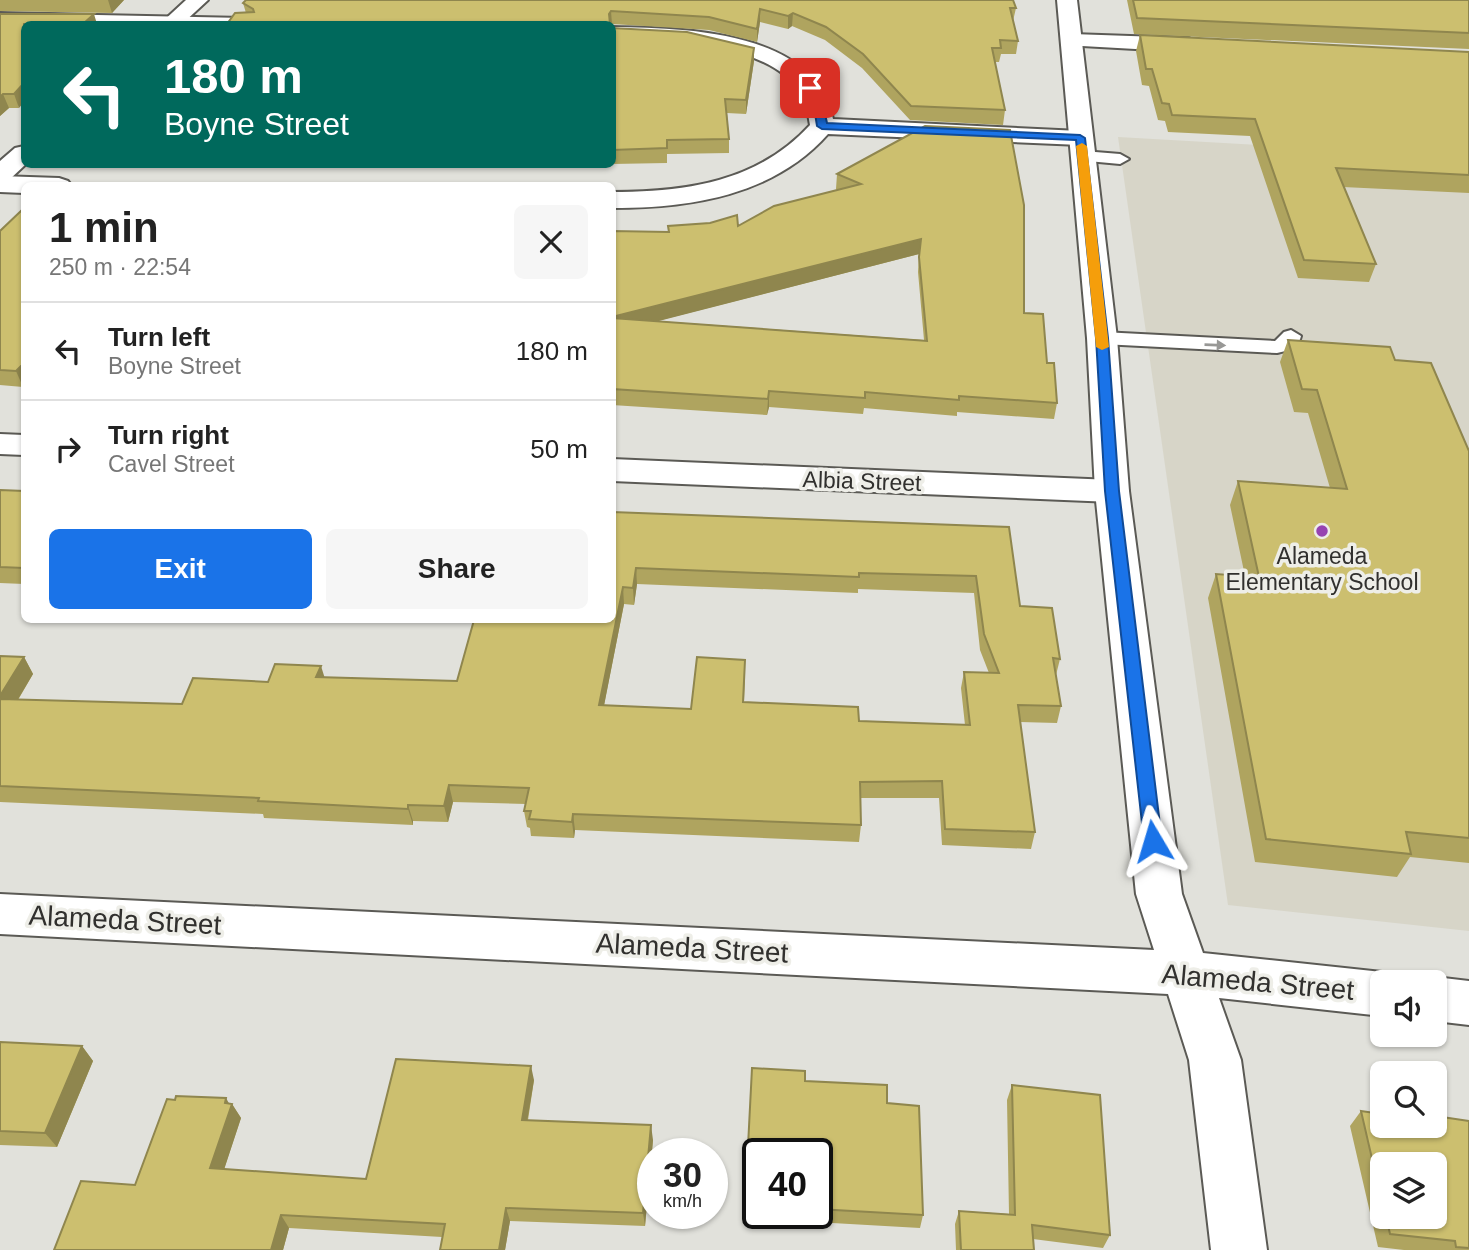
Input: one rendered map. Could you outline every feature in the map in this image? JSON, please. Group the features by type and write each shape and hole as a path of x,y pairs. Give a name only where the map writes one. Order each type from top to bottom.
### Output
{"street":[{"path":"174,21 198,0"},
{"path":"1067,0 1102,338 1112,491 1159,894 1215,1060 1239,1250"},
{"path":"0,19 68,21"},
{"path":"616,33 697,38 753,50 786,67 810,88 819,107 822,126 810,143 787,158 732,185 675,198 616,200"},
{"path":"1072,40 1209,46"},
{"path":"822,126 1082,147"},
{"path":"0,175 21,156"},
{"path":"0,184 21,185"},
{"path":"0,444 21,445"},
{"name":"Albia Street","path":"616,470 1112,491"},
{"name":"Alameda Street","path":"0,914 1185,973 1370,993"},
{"path":"1447,1000 1469,1003"}],"lane":[{"path":"1082,147 1120,159"},
{"path":"1102,338 1277,348 1289,342 1291,337"}],"shaded area":[{"name":"Alameda Elementary School","path":"1118,137 1469,157 1469,931 1228,905"}],"building":[{"path":"246,0 1013,0 1016,8 1010,8 1018,41 1000,40 1001,48 992,48 1005,110 911,106 863,54 826,27 793,13 788,16 760,9 757,29 709,17 611,11 610,21 229,21 235,13 254,12 243,3"},
{"path":"1133,0 1469,0 1469,33 1137,18"},
{"path":"0,14 94,14 86,21 21,21 21,86 14,94 3,94 0,97"},
{"path":"616,28 687,32 754,48 746,100 725,99 729,139 667,140 667,148 616,150"},
{"path":"1140,35 1469,52 1469,175 1336,168 1376,264 1304,260 1255,119 1172,115 1169,104 1162,103 1152,69 1146,69"},
{"path":"925,126 1010,130 1024,205 1024,313 1043,314 1047,363 1054,363 1057,403 959,396 959,400 865,392 865,398 769,391 768,399 616,389 616,318 927,341 919,257 921,239 616,316 616,231 669,232 668,226 710,223 737,215 738,226 774,206 861,184 837,174"},
{"path":"21,211 21,366 16,371 0,370 0,231"},
{"path":"1288,340 1390,347 1395,360 1431,363 1469,451 1469,838 1406,832 1411,854 1266,839 1216,574 1259,577 1238,481 1347,489 1317,390 1302,389"},
{"path":"0,490 21,491 21,568 0,567"},
{"path":"616,512 1009,527 1020,606 1052,608 1060,659 1053,658 1061,706 1018,705 1035,832 945,829 942,781 860,782 861,825 573,814 572,822 529,819 531,811 524,811 529,788 449,785 444,806 408,805 408,809 258,801 259,798 0,786 0,699 182,704 193,678 268,682 275,664 321,666 316,677 457,681 473,623 616,623 599,705 691,709 697,657 745,660 743,702 858,707 859,721 970,725 964,672 999,673 984,634 976,576 859,573 859,577 636,568 633,588 623,587 616,621"},
{"path":"0,656 24,657 0,696"},
{"path":"0,1042 82,1046 45,1133 0,1131"},
{"path":"396,1059 531,1066 522,1120 651,1125 650,1138 637,1138 637,1213 506,1208 499,1250 440,1250 445,1224 281,1215 271,1250 54,1250 81,1181 135,1185 167,1099 175,1100 176,1096 226,1098 225,1103 232,1104 210,1168 366,1179"},
{"path":"752,1068 805,1071 805,1081 887,1085 887,1103 919,1106 923,1215 833,1210 833,1138 748,1138"},
{"path":"1012,1085 1100,1095 1110,1235 1032,1225 1034,1250 961,1250 959,1211 1015,1215"},
{"path":"1361,1111 1370,1112 1370,1138 1447,1138 1447,1118 1469,1121 1469,1248 1456,1247 1455,1241 1390,1234 1389,1229 1447,1229 1447,1152 1370,1152"}],"slow traffic":[{"path":"1082,146 1102,347"}],"place":[{"name":"Alameda Elementary School","path":"1322,531"}],"route":[{"path":"810,88 819,107 822,126 1080,138 1102,338 1112,491 1153,841"}]}
